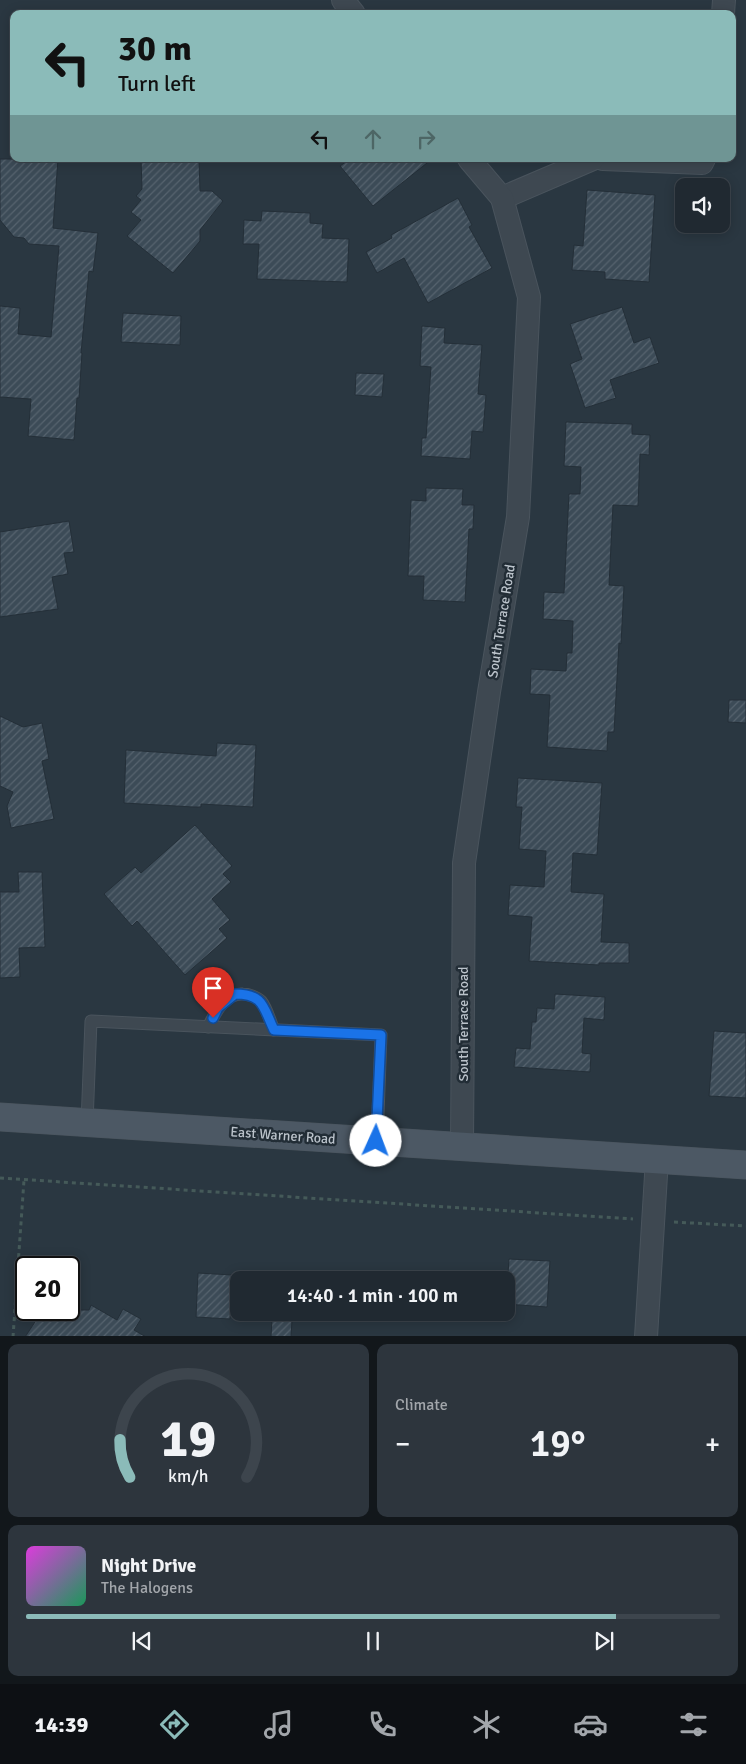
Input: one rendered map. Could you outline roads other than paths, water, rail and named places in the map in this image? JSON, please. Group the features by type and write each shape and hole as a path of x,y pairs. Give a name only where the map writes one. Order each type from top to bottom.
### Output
{"main road":[{"name":"East Warner Road","path":"0,1117 746,1164"}],"street":[{"path":"343,0 351,10"},
{"path":"472,162 502,198 586,162"},
{"path":"663,162 702,164 703,162"},
{"name":"South Terrace Road","path":"462,1146 464,863 489,692 518,517 529,297 502,198"},
{"path":"646,1336 657,1159"}],"lane":[{"path":"208,1027 218,1008 226,999 235,994 248,994 260,1001 274,1030"},
{"path":"87,1122 91,1021 381,1035 376,1141"}]}
